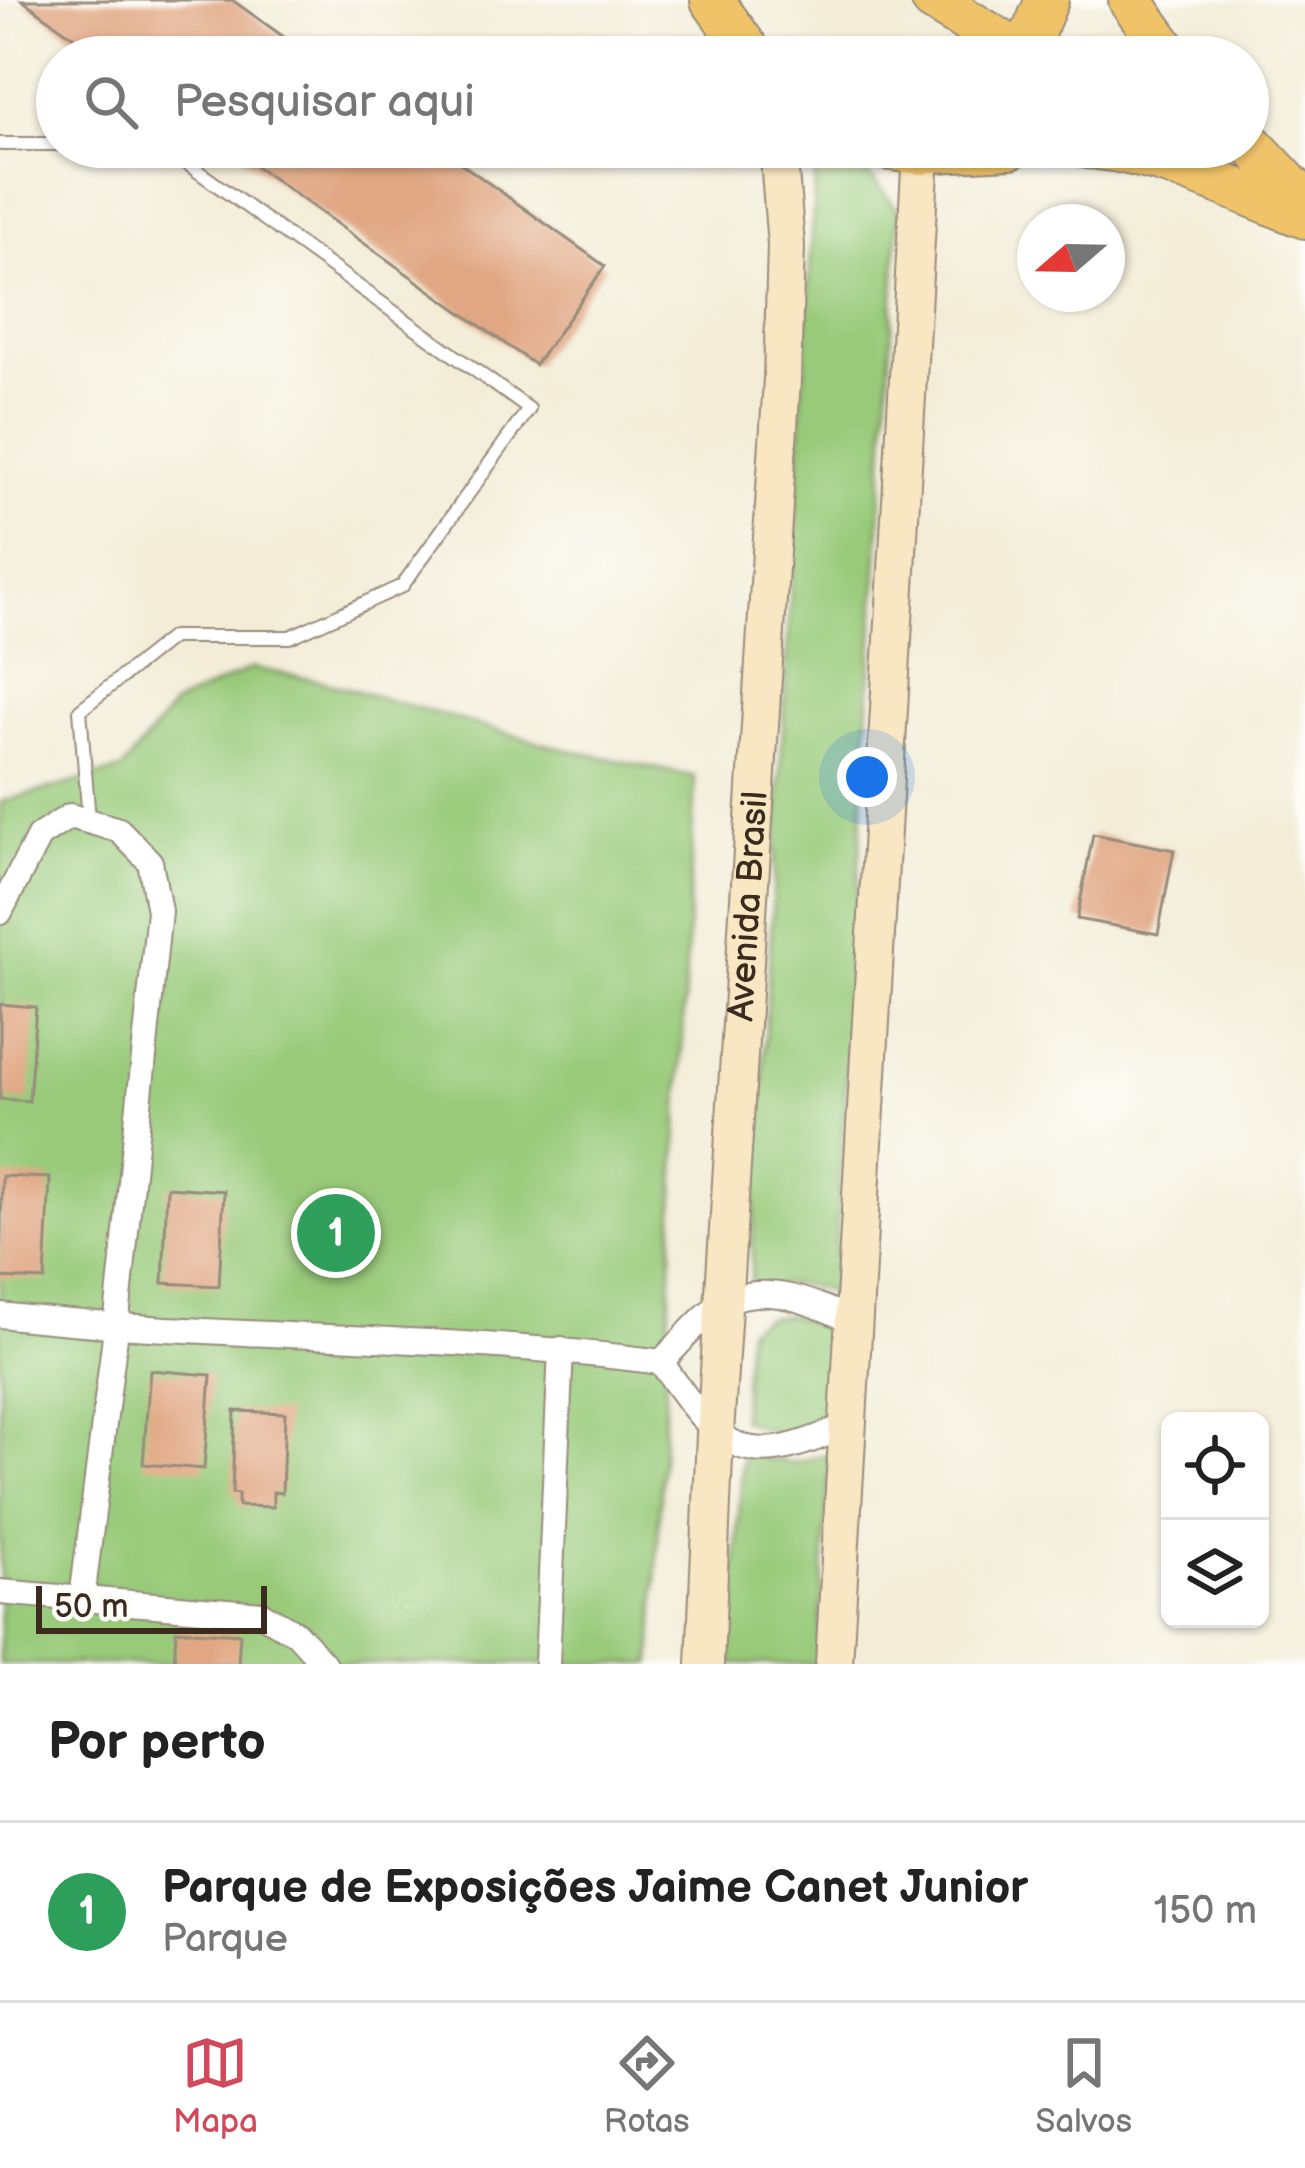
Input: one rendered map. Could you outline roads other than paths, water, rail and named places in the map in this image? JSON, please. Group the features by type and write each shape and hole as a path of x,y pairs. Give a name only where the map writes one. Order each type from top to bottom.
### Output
{"highway":[{"path":"712,0 738,36"},
{"path":"726,0 742,36"},
{"path":"933,0 992,36"},
{"path":"1033,36 1047,0"},
{"path":"1130,0 1156,36"},
{"path":"1269,163 1305,200"},
{"path":"1178,168 1305,215"},
{"path":"1224,168 1305,215"}],"main road":[{"name":"Avenida Brasil","path":"705,1664 715,1434 782,379 785,246 779,168"},
{"path":"834,1664 931,168"}],"street":[{"path":"0,912 39,836 70,816 118,830 150,862 159,911 116,1328 82,1599"},
{"path":"662,1362 725,1302 770,1293 813,1303 855,1322"},
{"path":"0,1315 116,1328 561,1349 662,1362 715,1434 740,1447 767,1453 801,1446 847,1425"},
{"path":"547,1664 561,1349"},
{"path":"0,1592 262,1614 297,1634 324,1664"}],"lane":[{"path":"1,145 36,144"},
{"path":"89,821 80,710 172,638 290,637 402,586 529,409 193,168"}],"place":[{"name":"Parque de Exposições Jaime Canet Junior","path":"336,1233"}]}
